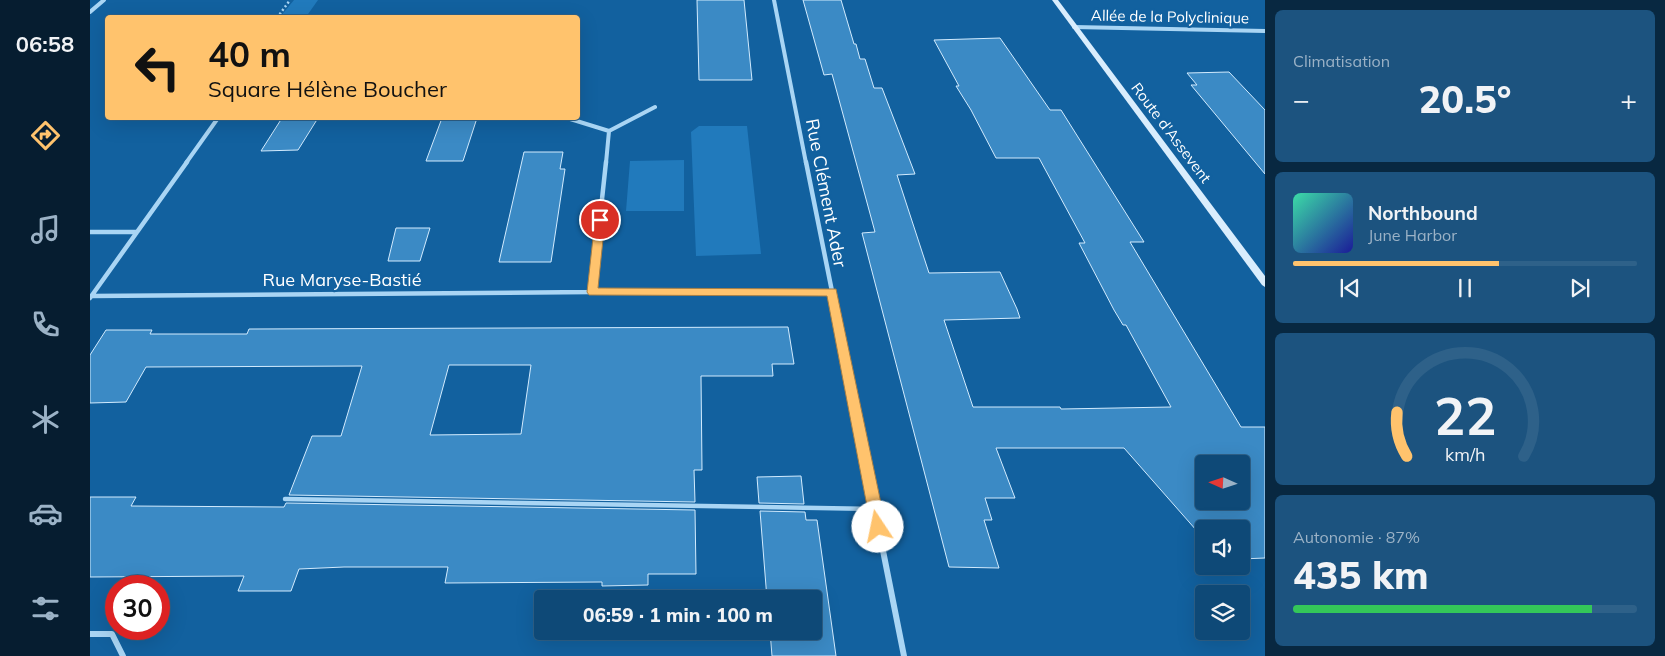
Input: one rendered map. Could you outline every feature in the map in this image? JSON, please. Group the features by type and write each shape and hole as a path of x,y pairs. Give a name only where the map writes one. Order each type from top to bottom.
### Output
{"street":[{"path":"90,12 104,0"},
{"name":"Rue Clément Ader","path":"774,0 904,656"},
{"name":"Route d'Assevent","path":"1055,0 1265,283"},
{"name":"Allée de la Polyclinique","path":"1074,27 1265,31"},
{"path":"573,120 609,131 655,106"},
{"path":"91,298 217,120"},
{"path":"592,292 609,131"},
{"path":"90,232 137,232"},
{"name":"Rue Maryse-Bastié","path":"91,298 592,292 832,292"},
{"path":"90,634 112,634 123,656"}],"lane":[{"path":"285,499 875,509"}],"path":[{"path":"279,15 290,0"}],"shaded area":[{"path":"294,0 318,0 307,15 282,15"},
{"path":"699,126 747,126 761,254 696,256 691,132"},
{"path":"684,160 684,211 626,211 630,161"}],"building":[{"path":"697,0 744,0 752,80 699,80"},
{"path":"803,0 841,0 860,59 865,59 874,88 882,88 915,174 897,175 929,273 1000,272 1017,309 1020,318 944,320 973,407 1060,407 1061,409 1171,407 1126,325 1123,325 1114,310 1079,243 1085,243 1039,158 996,158 956,86 959,86 934,40 1000,38 1050,110 1061,110 1144,242 1130,242 1241,427 1265,427 1265,558 1250,559 1250,520 1195,520 1195,529 1124,448 996,448 1015,498 985,498 992,520 984,520 999,568 949,567 862,233 875,232 832,74 824,75"},
{"path":"1229,72 1265,110 1265,174 1191,85 1197,85 1187,73"},
{"path":"281,120 317,120 298,150 261,151"},
{"path":"441,120 476,120 463,161 426,161"},
{"path":"524,152 563,152 560,169 565,169 551,262 499,262"},
{"path":"396,228 430,228 420,261 388,261"},
{"path":"788,327 794,364 772,364 773,376 701,376 702,470 694,470 695,502 289,495 312,436 341,436 362,366 146,367 126,402 90,403 90,355 106,330 152,330 150,334 247,334 249,329","holes":["449,365 531,365 521,434 430,435"]},
{"path":"801,476 804,504 759,503 757,477"},
{"path":"90,497 136,497 131,506 284,507 286,503 695,510 696,574 648,574 648,585 602,586 602,582 445,583 448,567 299,569 291,591 238,591 244,576 105,575 105,577 90,577"},
{"path":"760,511 805,512 806,520 817,520 836,656 772,656 771,640 822,640 822,590 766,590"}],"route":[{"path":"600,220 592,292 832,292 878,527"}]}
